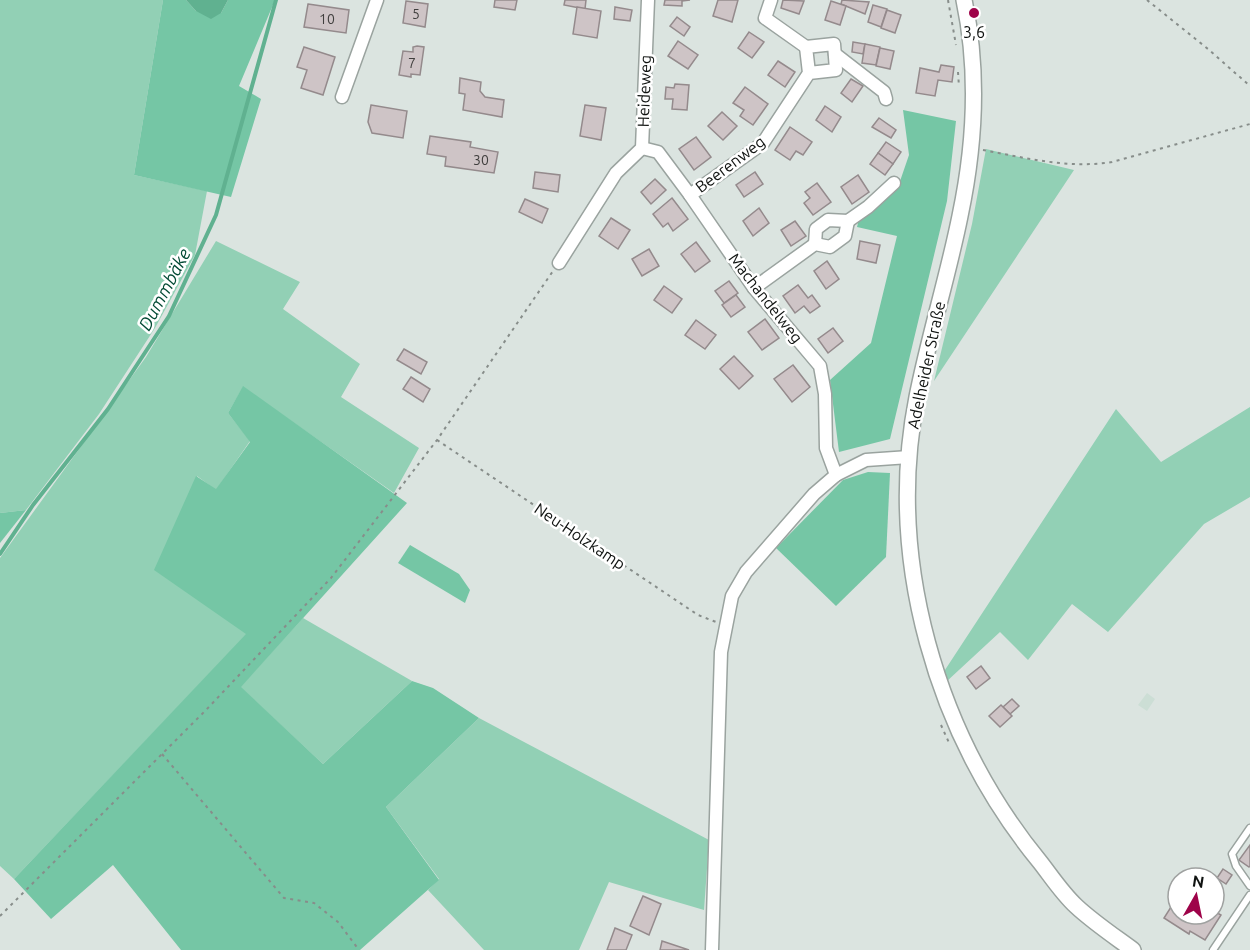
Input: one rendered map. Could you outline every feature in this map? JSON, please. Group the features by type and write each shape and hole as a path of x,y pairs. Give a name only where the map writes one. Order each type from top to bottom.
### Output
{"street":[{"path":"342,97 377,0"},
{"name":"Heideweg","path":"559,263 616,173 642,148 648,0"},
{"path":"771,0 765,18 807,46 834,44 836,70 809,73 807,46"},
{"name":"Adelheider Straße","path":"964,0 972,36 974,113 961,214 916,398 909,457 908,525 915,590 933,661 966,747 1015,831 1075,905 1133,950"},
{"path":"835,54 884,92 886,99"},
{"name":"Beerenweg","path":"690,195 763,143 809,73"},
{"name":"Machandelweg","path":"642,148 658,152 754,288 820,366 825,394 826,448 836,475"},
{"path":"754,288 815,243 816,229 828,220 848,221 868,207 894,183"},
{"path":"815,243 830,247 845,236 848,221"},
{"path":"712,950 721,652 732,596 746,572 814,494 836,475 866,460 909,457"}],"lane":[{"path":"1250,828 1232,854 1236,866 1250,886"},
{"path":"1213,950 1250,895"}],"path":[{"path":"948,0 957,52"},
{"path":"1147,0 1250,86"},
{"path":"957,63 959,94"},
{"path":"970,148 1089,166 1112,162 1250,124"},
{"path":"0,916 162,754 331,578 437,440 559,263"},
{"name":"Neu-Holzkamp","path":"437,440 698,615 726,626"},
{"path":"162,754 284,898 314,903 338,922 359,950"}],"shaded area":[{"path":"0,0 163,0 134,175 207,191 195,255 155,328 99,414 26,510 0,513"},
{"path":"163,0 186,0 196,11 221,13 228,0 275,0 239,86 261,99 231,197 134,175"},
{"path":"186,0 228,0 221,13 211,19 196,11"},
{"path":"903,110 956,121 947,201 890,439 839,452 830,380 871,343 897,236 857,227 859,219 898,187 909,155"},
{"path":"986,149 1074,170 934,381 972,224"},
{"path":"216,241 300,282 283,309 360,364 341,397 419,448 394,493 243,387 228,413 250,441 216,490 197,476 247,634 14,879 0,866 0,558 146,357"},
{"path":"243,386 407,503 241,687 323,764 412,681 433,688 479,718 386,807 439,880 360,950 181,950 113,865 51,919 14,879 246,634 154,570 196,476 216,489 250,442 228,413"},
{"path":"1250,407 1250,497 1204,524 1108,632 1072,604 1028,660 1000,632 946,682 943,673 1116,409 1161,462"},
{"path":"868,472 890,473 886,557 836,606 776,548 843,480"},
{"path":"26,510 0,543 0,513"},
{"path":"410,545 459,574 470,590 465,603 398,563"},
{"path":"303,618 412,681 323,764 240,687"},
{"path":"1147,693 1155,699 1147,711 1138,705"},
{"path":"479,718 709,840 704,910 609,882 579,950 484,950 428,890 439,879 386,807"}],"building":[{"path":"495,0 517,0 515,10 494,7"},
{"path":"565,0 586,0 585,9 564,5"},
{"path":"665,0 690,0 682,1 682,6 664,5"},
{"path":"718,0 738,0 732,22 713,16"},
{"path":"783,0 804,1 799,14 781,8"},
{"path":"842,0 869,2 865,14 841,4"},
{"path":"406,1 428,4 425,27 403,23"},
{"path":"831,1 846,6 840,25 825,20"},
{"path":"308,4 349,10 346,33 304,27"},
{"path":"873,5 887,9 881,27 868,22"},
{"path":"577,7 601,11 597,38 573,34"},
{"path":"615,7 632,10 630,21 614,19"},
{"path":"887,10 901,15 895,33 881,28"},
{"path":"677,17 690,27 684,36 670,26"},
{"path":"749,32 764,42 752,58 738,48"},
{"path":"678,41 698,55 688,69 668,56"},
{"path":"853,42 865,44 863,54 852,52"},
{"path":"865,44 880,47 876,65 862,63"},
{"path":"304,47 335,57 323,95 301,88 307,70 297,67"},
{"path":"413,47 424,47 420,75 411,74 411,77 399,75 403,51 413,52"},
{"path":"880,48 894,51 890,69 876,66"},
{"path":"778,61 795,72 785,87 768,75"},
{"path":"941,65 954,67 952,82 938,80 935,96 916,93 920,68 939,72"},
{"path":"460,78 481,82 480,91 485,97 504,100 502,117 463,110 465,94 459,93"},
{"path":"851,79 863,86 852,102 841,93"},
{"path":"675,84 689,85 687,110 672,109 673,99 665,99 666,87 674,88"},
{"path":"745,87 768,104 753,125 740,116 744,110 733,103"},
{"path":"371,105 407,111 403,138 372,133 368,122"},
{"path":"585,105 606,108 601,140 580,136"},
{"path":"825,106 841,117 832,132 816,120"},
{"path":"722,112 737,126 723,140 708,126"},
{"path":"879,118 896,130 891,138 872,127"},
{"path":"790,127 812,142 803,155 796,151 790,160 775,150"},
{"path":"430,136 471,142 470,147 498,152 494,173 445,166 446,157 427,154"},
{"path":"696,137 711,157 694,170 679,149"},
{"path":"886,142 901,152 893,164 878,153"},
{"path":"878,153 893,164 885,175 870,164"},
{"path":"535,172 560,175 558,192 533,188"},
{"path":"755,172 763,184 744,197 736,185"},
{"path":"858,175 869,192 852,204 841,187"},
{"path":"655,179 666,190 651,204 641,192"},
{"path":"817,183 831,202 813,215 804,203 810,198 805,192"},
{"path":"672,198 688,219 673,231 668,223 663,227 653,214"},
{"path":"525,199 548,209 542,223 519,212"},
{"path":"759,208 769,223 753,236 743,221"},
{"path":"611,218 630,230 618,249 599,236"},
{"path":"795,221 806,236 791,246 781,230"},
{"path":"860,241 880,245 876,263 857,259"},
{"path":"696,242 710,261 695,272 681,254"},
{"path":"649,249 659,266 642,276 632,259"},
{"path":"827,261 839,279 826,289 814,271"},
{"path":"729,281 738,293 724,303 715,291"},
{"path":"798,285 808,298 812,295 820,306 810,313 804,306 795,313 783,296"},
{"path":"664,286 682,299 672,313 654,300"},
{"path":"736,295 745,307 731,317 722,305"},
{"path":"765,319 779,338 762,350 748,332"},
{"path":"696,320 716,335 705,349 685,335"},
{"path":"833,328 843,341 828,353 818,339"},
{"path":"404,349 427,362 421,374 397,360"},
{"path":"734,356 753,376 739,389 720,369"},
{"path":"793,365 810,387 792,402 774,379"},
{"path":"411,377 430,389 423,402 403,389"},
{"path":"981,666 990,678 976,689 967,677"},
{"path":"1012,699 1019,706 1010,714 1003,707"},
{"path":"1001,705 1012,716 1000,727 989,716"},
{"path":"1250,845 1250,866 1249,867 1239,860"},
{"path":"1226,871 1232,875 1226,884"},
{"path":"643,896 661,904 649,935 630,926"},
{"path":"1176,926 1214,926 1205,940 1190,931 1189,934"},
{"path":"615,928 632,935 626,950 607,950"},
{"path":"662,941 689,950 660,950"}],"waterway":[{"name":"Dummbäke","path":"0,554 33,505 108,409 169,316 216,215 276,0"}],"place":[{"name":"3,6","path":"974,13"}]}
